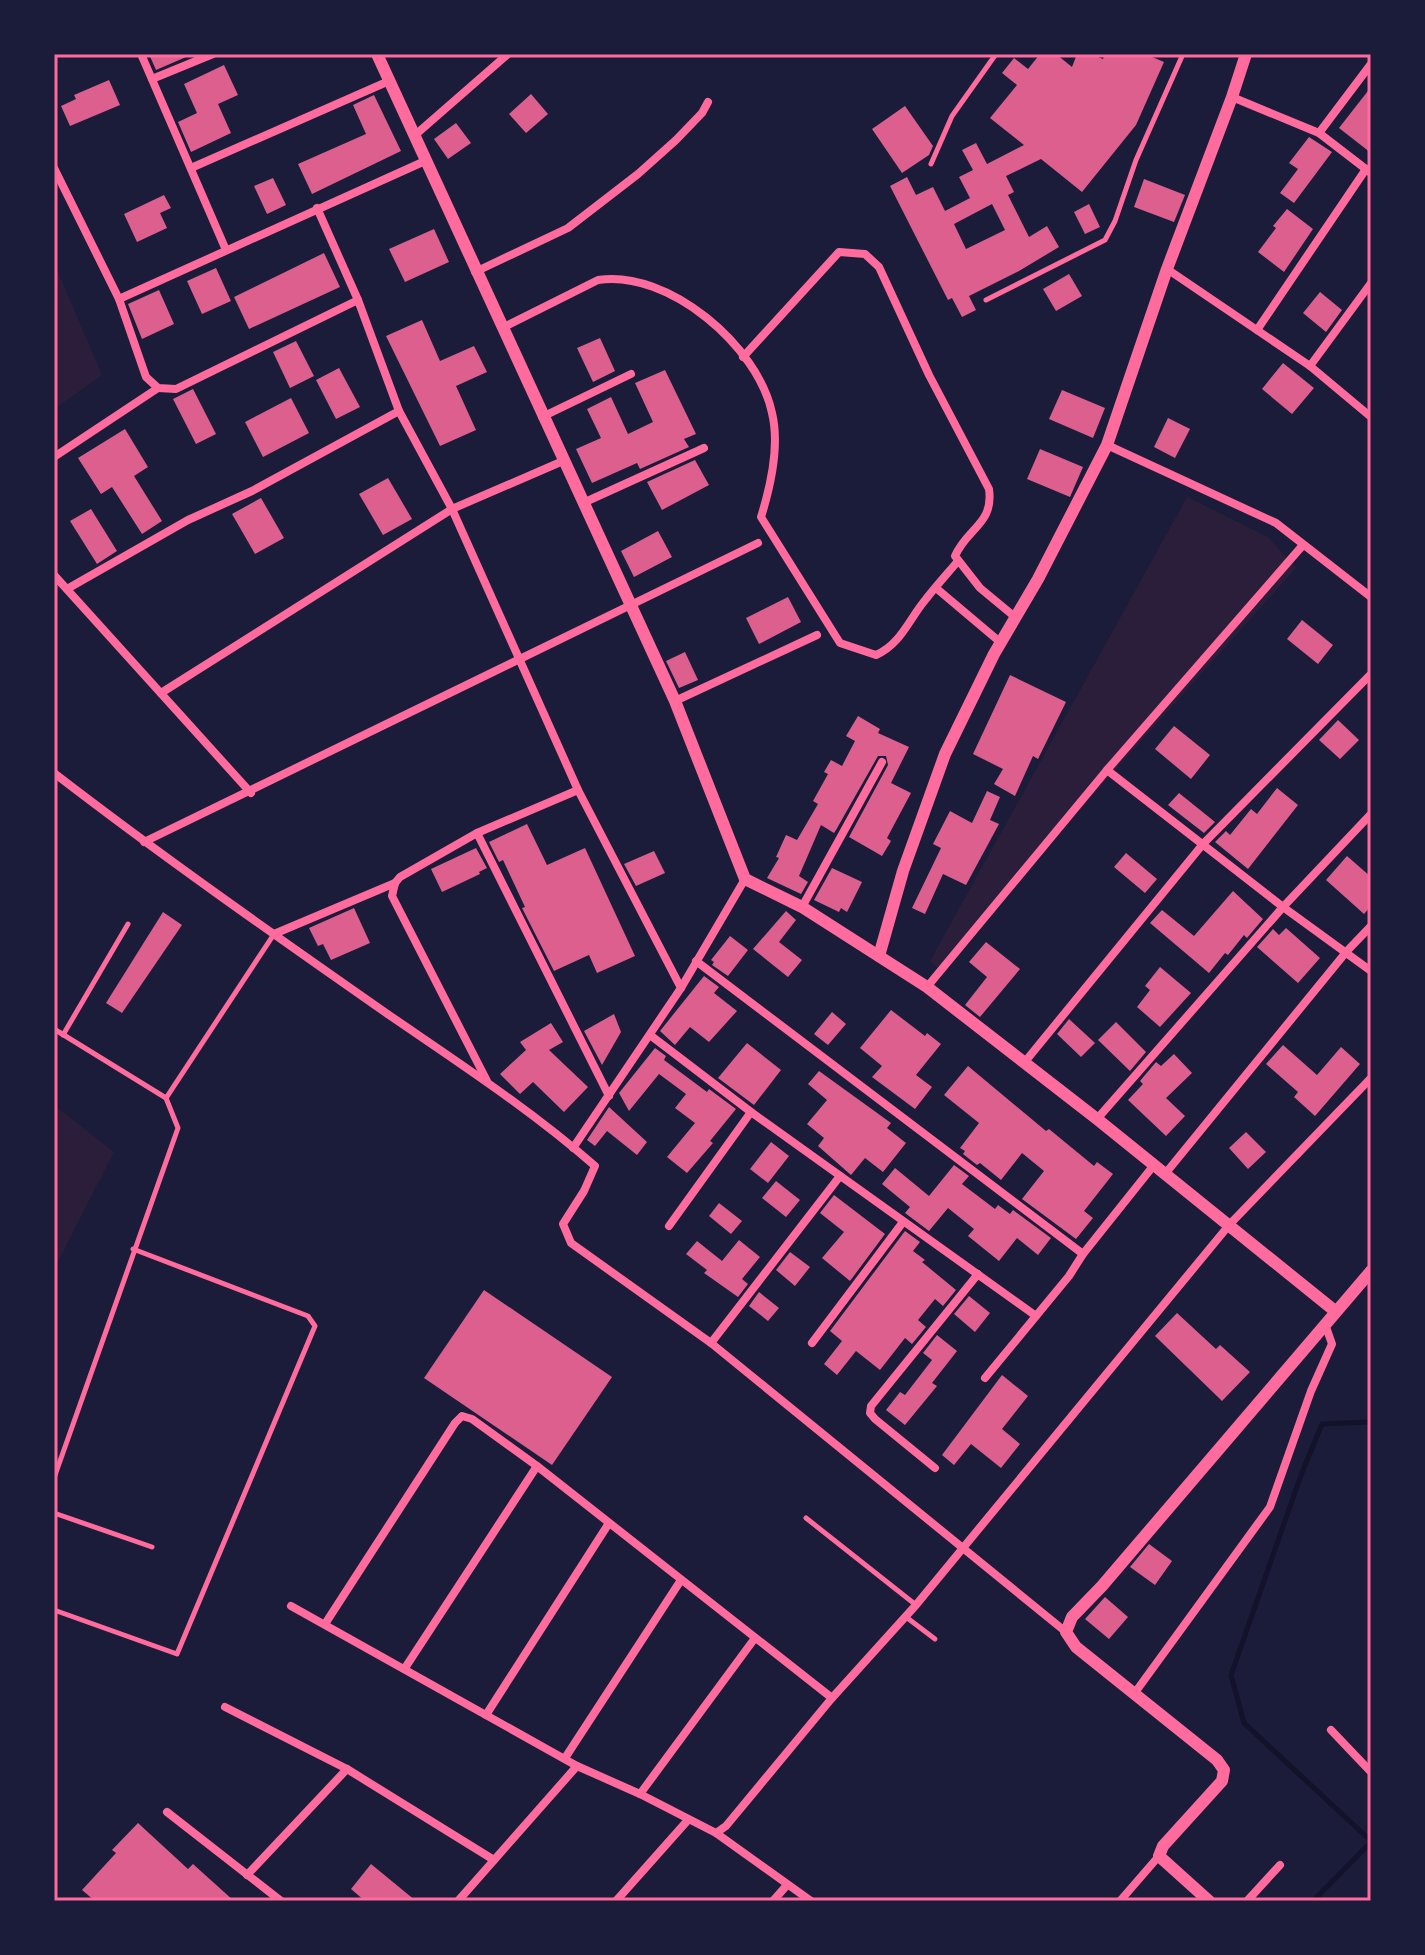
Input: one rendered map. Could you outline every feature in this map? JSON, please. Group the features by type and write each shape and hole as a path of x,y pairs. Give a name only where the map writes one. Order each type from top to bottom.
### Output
{"street":[{"path":"141,54 226,250"},
{"path":"152,79 213,54"},
{"path":"377,54 675,701 745,879 802,907 927,987 1230,1224 1335,1311"},
{"path":"414,136 508,54"},
{"path":"879,956 903,871 945,754 1000,642 1107,445 1167,269 1246,54"},
{"path":"1319,133 1371,64"},
{"path":"191,168 389,81"},
{"path":"1232,97 1319,133 1369,171 1257,330"},
{"path":"475,272 568,228 676,140 702,113 708,102"},
{"path":"119,299 425,161"},
{"path":"54,168 119,299 146,377 158,388"},
{"path":"317,208 358,300 399,411 452,509 578,790 681,988"},
{"path":"743,357 839,252 865,254 879,267 929,375 989,489 989,513 957,551 958,561 980,588 1015,617"},
{"path":"1167,269 1310,366 1371,417"},
{"path":"502,328 598,280 615,277 657,288 697,309 723,331 755,373 772,412 774,457 761,517 840,643 876,655 885,651 902,635 958,561"},
{"path":"1310,366 1371,283"},
{"path":"54,457 158,388 176,389 358,300"},
{"path":"542,417 631,374"},
{"path":"67,589 188,520 252,491 399,411"},
{"path":"1107,445 1276,523 1371,597"},
{"path":"583,503 704,448"},
{"path":"161,693 452,509 563,461"},
{"path":"144,842 251,793 758,543"},
{"path":"927,987 1107,770 1303,545"},
{"path":"54,575 251,793"},
{"path":"936,588 1000,642"},
{"path":"675,701 817,635"},
{"path":"1024,1063 1203,844 1371,674"},
{"path":"802,907 882,762"},
{"path":"1107,770 1371,971"},
{"path":"54,773 144,842 489,1085 595,1166 584,1191 563,1224 571,1243 711,1343 1066,1632 1076,1647 1217,1760 1224,1770 1222,1781 1163,1846 1159,1856 1120,1901"},
{"path":"489,1085 392,896 395,883 400,877 477,833 578,790"},
{"path":"1097,1119 1283,907 1371,814"},
{"path":"477,833 609,1096"},
{"path":"573,1148 681,988 745,879"},
{"path":"274,934 395,883"},
{"path":"1165,1174 1347,951 1371,926"},
{"path":"696,961 1083,1254"},
{"path":"650,1035 751,1112 1036,1316"},
{"path":"716,1833 726,1826 832,1698 906,1617 1230,1224 1371,1078"},
{"path":"669,1226 751,1112"},
{"path":"985,1378 1069,1276 1154,1165"},
{"path":"711,1343 840,1176"},
{"path":"812,1343 903,1222"},
{"path":"1066,1632 1072,1617 1102,1586 1371,1271"},
{"path":"935,1468 875,1419 870,1413 871,1406 978,1274"},
{"path":"1134,1694 1270,1507 1311,1391 1332,1344 1325,1323"},
{"path":"325,1624 462,1416 472,1419 537,1466 832,1698"},
{"path":"405,1668 537,1466"},
{"path":"486,1715 609,1523"},
{"path":"565,1758 681,1580"},
{"path":"291,1606 577,1766 716,1833 811,1901"},
{"path":"640,1794 755,1638"},
{"path":"225,1707 347,1769 494,1860"},
{"path":"1331,1730 1371,1772"},
{"path":"458,1901 577,1766"},
{"path":"247,1875 347,1769"},
{"path":"167,1812 281,1901"},
{"path":"616,1901 688,1820"},
{"path":"1159,1856 1209,1901"},
{"path":"1247,1901 1280,1865"},
{"path":"773,1901 787,1885"}],"lane":[{"path":"931,164 952,116 996,54"},
{"path":"986,300 1105,240 1183,54"},
{"path":"63,1035 128,924"},
{"path":"166,1098 274,934"},
{"path":"54,1029 166,1098 178,1128 54,1478"},
{"path":"54,1610 177,1654 315,1326 308,1316 133,1249"},
{"path":"54,1513 152,1547"},
{"path":"806,1518 916,1605"},
{"path":"906,1617 935,1639"}],"shaded area":[{"path":"54,263 102,375 54,409"},
{"path":"1187,497 1268,537 1296,568 938,968 930,961"},
{"path":"54,1105 114,1152 54,1269"}],"building":[{"path":"149,54 193,54 156,70"},
{"path":"1040,54 1056,54 1072,67 1077,54 1091,54 1103,59 1105,54 1145,54 1164,62 1136,125 1082,192 1041,159 1006,176 1014,192 1008,195 1029,237 1047,226 1059,247 969,296 976,310 962,317 952,298 948,300 890,186 907,177 916,195 933,187 945,211 970,198 959,177 973,170 962,150 976,143 987,164 1024,145 990,118 1017,85 1002,73 1014,58 1028,69","holes":["992,204 1005,230 966,249 954,224"]},
{"path":"224,65 238,95 218,104 231,133 191,152 178,122 197,113 184,84"},
{"path":"109,80 120,105 70,126 61,106 76,99 74,95"},
{"path":"1371,87 1371,153 1339,128"},
{"path":"531,94 548,114 526,133 509,114"},
{"path":"374,95 401,151 312,194 298,164 366,134 353,105"},
{"path":"905,106 933,146 929,155 902,173 872,129"},
{"path":"456,123 471,143 448,159 434,139"},
{"path":"1309,137 1332,152 1294,203 1280,193 1298,169 1289,163"},
{"path":"273,178 286,205 267,214 254,186"},
{"path":"1144,179 1185,195 1174,222 1134,207"},
{"path":"164,195 171,208 160,213 167,228 137,242 124,214"},
{"path":"1089,204 1100,227 1085,234 1074,212"},
{"path":"1287,209 1313,229 1284,272 1258,252"},
{"path":"434,229 449,262 405,282 389,249"},
{"path":"324,253 340,287 249,329 234,297"},
{"path":"216,268 231,301 202,314 187,281"},
{"path":"1069,274 1082,296 1056,311 1043,289"},
{"path":"159,290 174,324 142,339 128,304"},
{"path":"1320,292 1342,310 1326,332 1303,313"},
{"path":"422,320 440,361 474,346 487,372 456,386 476,430 440,446 386,336"},
{"path":"600,338 615,371 593,382 577,348"},
{"path":"296,341 314,376 290,388 273,352"},
{"path":"1283,363 1314,388 1292,414 1262,389"},
{"path":"339,368 360,407 336,419 316,380"},
{"path":"665,370 696,434 684,439 689,447 640,469 637,463 592,483 576,449 601,438 587,409 611,397 628,434 653,422 635,383"},
{"path":"193,389 216,434 196,444 173,399"},
{"path":"1062,390 1105,408 1093,438 1049,419"},
{"path":"291,398 309,433 263,457 245,422"},
{"path":"1168,418 1190,429 1175,458 1154,447"},
{"path":"125,429 148,467 134,476 162,521 142,534 112,487 101,494 78,458"},
{"path":"1040,449 1083,467 1070,497 1027,479"},
{"path":"695,460 709,485 662,510 647,482"},
{"path":"388,478 412,519 383,535 359,494"},
{"path":"261,498 284,538 255,554 232,514"},
{"path":"91,509 117,551 97,564 70,521"},
{"path":"658,531 672,557 634,577 621,551"},
{"path":"788,597 801,622 759,644 746,618"},
{"path":"1302,620 1333,645 1318,664 1287,639"},
{"path":"685,652 698,680 679,688 666,661"},
{"path":"1010,675 1066,702 1038,759 1033,756 1015,796 994,784 1003,769 973,754"},
{"path":"858,716 880,729 878,733 909,747 891,783 911,793 887,838 891,841 882,856 849,837 888,765 886,756 878,756 834,833 821,825 799,876 808,882 801,894 767,878 779,858 776,857 786,835 797,840 818,804 813,801 828,774 824,772 831,760 842,766 855,741 846,736"},
{"path":"1338,720 1359,740 1340,759 1319,740"},
{"path":"1174,726 1210,755 1191,779 1155,749"},
{"path":"1277,788 1298,805 1248,869 1215,842 1226,831 1230,835 1251,809 1257,814"},
{"path":"987,791 1000,797 990,820 999,824 966,885 943,874 925,914 912,908 941,848 933,844 950,811 972,823"},
{"path":"1179,793 1215,822 1204,833 1168,805"},
{"path":"527,824 547,865 585,848 635,956 597,973 589,955 554,971 522,908 525,907 503,860 499,862 489,842"},
{"path":"476,848 487,868 442,892 431,869"},
{"path":"654,851 665,873 636,886 624,864"},
{"path":"1126,853 1157,879 1145,893 1114,867"},
{"path":"1347,856 1371,877 1371,906 1364,914 1326,880"},
{"path":"832,868 862,882 847,912 841,908 839,912 814,900"},
{"path":"1233,891 1263,919 1247,938 1244,935 1228,955 1225,953 1209,973 1150,923 1162,910 1194,936"},
{"path":"354,908 370,943 331,960 323,944 318,946 309,928"},
{"path":"786,911 796,920 779,942 802,960 788,977 753,949"},
{"path":"163,912 182,925 122,1013 106,1003"},
{"path":"1286,928 1320,958 1298,983 1257,947 1273,929 1279,935"},
{"path":"730,936 748,950 728,976 712,965 714,962 711,960"},
{"path":"986,942 1020,969 980,1017 965,1005 987,977 969,962"},
{"path":"1160,967 1191,993 1160,1027 1137,1007 1150,990 1145,986"},
{"path":"704,976 719,987 714,993 737,1011 709,1042 690,1027 675,1045 660,1031"},
{"path":"891,1010 941,1044 916,1075 932,1087 915,1109 872,1077 882,1066 860,1048"},
{"path":"832,1012 846,1024 828,1045 814,1034"},
{"path":"614,1014 621,1032 602,1065 584,1031"},
{"path":"1069,1019 1095,1043 1081,1057 1057,1034"},
{"path":"1116,1022 1146,1052 1130,1071 1098,1040"},
{"path":"551,1023 563,1042 549,1050 588,1087 564,1112 533,1082 520,1094 500,1074 526,1050 520,1042"},
{"path":"747,1043 781,1070 754,1105 718,1078"},
{"path":"1283,1045 1317,1075 1341,1047 1360,1064 1315,1116 1294,1097 1298,1092 1266,1064"},
{"path":"655,1048 666,1056 664,1060 736,1109 710,1141 713,1143 687,1173 667,1157 695,1123 675,1108 686,1094 659,1074 629,1111 619,1093"},
{"path":"1174,1054 1192,1073 1166,1098 1185,1116 1166,1136 1128,1100 1143,1084 1140,1081 1156,1062 1161,1066"},
{"path":"968,1066 1046,1131 1049,1129 1094,1166 1097,1162 1113,1174 1084,1211 1093,1218 1076,1239 1022,1199 1044,1171 1022,1153 1001,1180 963,1154 965,1151 960,1148 979,1123 944,1095"},
{"path":"819,1071 891,1123 887,1128 906,1143 883,1172 865,1158 851,1175 818,1146 824,1138 807,1124 827,1100 808,1084"},
{"path":"609,1107 647,1142 637,1155 607,1131 595,1146 587,1140"},
{"path":"1246,1132 1266,1152 1248,1169 1229,1148"},
{"path":"771,1142 789,1156 768,1183 750,1169"},
{"path":"954,1165 969,1176 962,1184 995,1209 998,1205 1010,1214 1013,1210 1051,1238 1038,1255 1017,1238 999,1261 968,1236 974,1229 948,1208 929,1231 905,1213 910,1207 882,1184 895,1168 929,1196"},
{"path":"776,1181 800,1200 786,1217 762,1198"},
{"path":"834,1195 885,1234 850,1281 822,1258 844,1232 820,1213"},
{"path":"719,1203 742,1221 731,1234 709,1216"},
{"path":"905,1231 920,1242 913,1251 925,1260 922,1262 956,1290 943,1306 935,1299 918,1320 926,1327 912,1344 905,1338 880,1370 856,1351 837,1375 824,1364 842,1341 830,1331"},
{"path":"739,1240 760,1257 742,1279 748,1284 738,1297 704,1273 707,1270 686,1254 697,1241 722,1261"},
{"path":"790,1252 810,1267 795,1286 776,1270"},
{"path":"484,1290 612,1377 552,1465 424,1378"},
{"path":"759,1292 779,1308 768,1321 749,1306"},
{"path":"969,1296 990,1313 975,1332 954,1314"},
{"path":"1177,1313 1216,1349 1220,1345 1250,1372 1222,1401 1155,1336"},
{"path":"937,1335 957,1351 932,1383 937,1386 905,1425 886,1410 900,1392 905,1395 932,1360 923,1353"},
{"path":"1002,1375 1028,1396 1002,1429 1020,1444 1001,1468 971,1444 954,1465 942,1455"},
{"path":"1149,1544 1172,1561 1155,1585 1130,1567"},
{"path":"1105,1597 1128,1617 1109,1639 1085,1619"},
{"path":"138,1823 188,1869 193,1864 234,1901 95,1901 82,1890 116,1853 112,1850"},
{"path":"371,1864 416,1901 365,1901 351,1889"}],"waterway":[{"path":"1371,1422 1322,1424 1231,1675 1244,1723 1371,1841"},
{"path":"1313,1901 1371,1842"}]}
